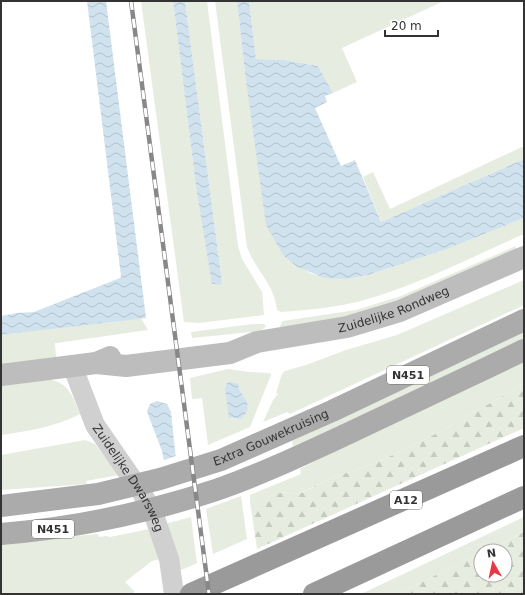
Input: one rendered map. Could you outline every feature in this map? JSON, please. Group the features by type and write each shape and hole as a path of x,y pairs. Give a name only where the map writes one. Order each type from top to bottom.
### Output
{"highway":[{"name":"A12","path":"191,594 287,553 524,446"},
{"path":"314,594 524,497"}],"main road":[{"name":"Zuidelijke Rondweg","path":"1,375 96,363 125,352 227,338 257,342 328,332 373,320 412,306 524,257"},
{"name":"Extra Gouwekruising","path":"1,506 98,494 143,484 201,467 291,430 524,320"},
{"name":"N451","path":"1,534 62,528 104,520 154,509 218,489 292,459 524,350"}],"street":[{"name":"Zuidelijke Dwarsweg","path":"72,366 96,425 142,493 154,515 169,559 174,594"}],"green space":[{"path":"141,1 173,1 196,187 213,285 222,282 185,1 207,1 238,246 242,259 262,292 264,315 199,323 184,322"},
{"path":"215,1 237,1 245,73 283,255 297,266 312,274 347,279 368,275 447,249 524,218 524,234 421,280 379,296 348,304 309,310 281,312 277,310 269,285 247,247"},
{"path":"249,1 444,1 342,48 357,82 333,93 318,66 285,60 256,59"},
{"path":"524,146 524,159 381,222 363,177 373,172 390,209"},
{"path":"516,246 516,251 373,312 281,328 280,325 283,321 356,310 401,296"},
{"path":"524,280 524,305 290,414 287,412 263,422 273,400 278,394 276,393 282,374 285,371 346,350 397,335"},
{"path":"141,318 148,330 55,343 56,357 1,366 1,335"},
{"path":"264,324 266,326 261,331 192,338 191,332"},
{"path":"524,330 524,339 293,447 292,441"},
{"path":"524,360 524,384 430,437 378,462 335,477 298,494 284,492 250,502 250,495 301,474 300,469"},
{"path":"228,369 270,373 271,375 250,427 208,445 202,398 192,399 190,378","holes":["238,386 248,406 241,419 231,419"]},
{"path":"48,379 66,387 80,414 51,425 1,435 1,383"},
{"path":"524,384 524,428 257,549 250,502 284,492 299,494 335,477 378,462 430,437"},
{"path":"85,440 95,444 119,475 86,481 87,484 1,490 1,455"},
{"path":"241,496 247,539 213,554 206,509"},
{"path":"191,517 197,563 177,572 165,524"},
{"path":"524,517 524,532 502,543 473,543 473,557 397,594 361,594"},
{"path":"150,529 160,559 152,561 125,582 135,592 131,594 1,594 1,543 98,534 99,537 110,537"},
{"path":"524,532 524,594 397,594 473,557 473,583 513,583 513,543 502,543"}],"water":[{"path":"87,1 106,1 146,318 1,335 1,316 34,312 120,278 121,276"},
{"path":"173,1 185,1 222,282 221,285 212,284 196,187"},
{"path":"237,1 249,1 256,59 285,60 318,66 333,93 325,96 327,102 315,108 341,166 355,160 381,222 524,159 524,218 447,249 368,275 347,279 325,278 297,267 283,255 266,225 245,73"},
{"path":"231,382 238,384 239,389 248,405 246,413 241,419 229,418 225,388 227,383"},
{"path":"157,401 167,404 171,412 180,498 169,487 162,451 147,411 150,404"}],"pier":[{"path":"178,455 182,498 171,500 162,461"}],"railway":[{"path":"131,1 209,594"}]}
